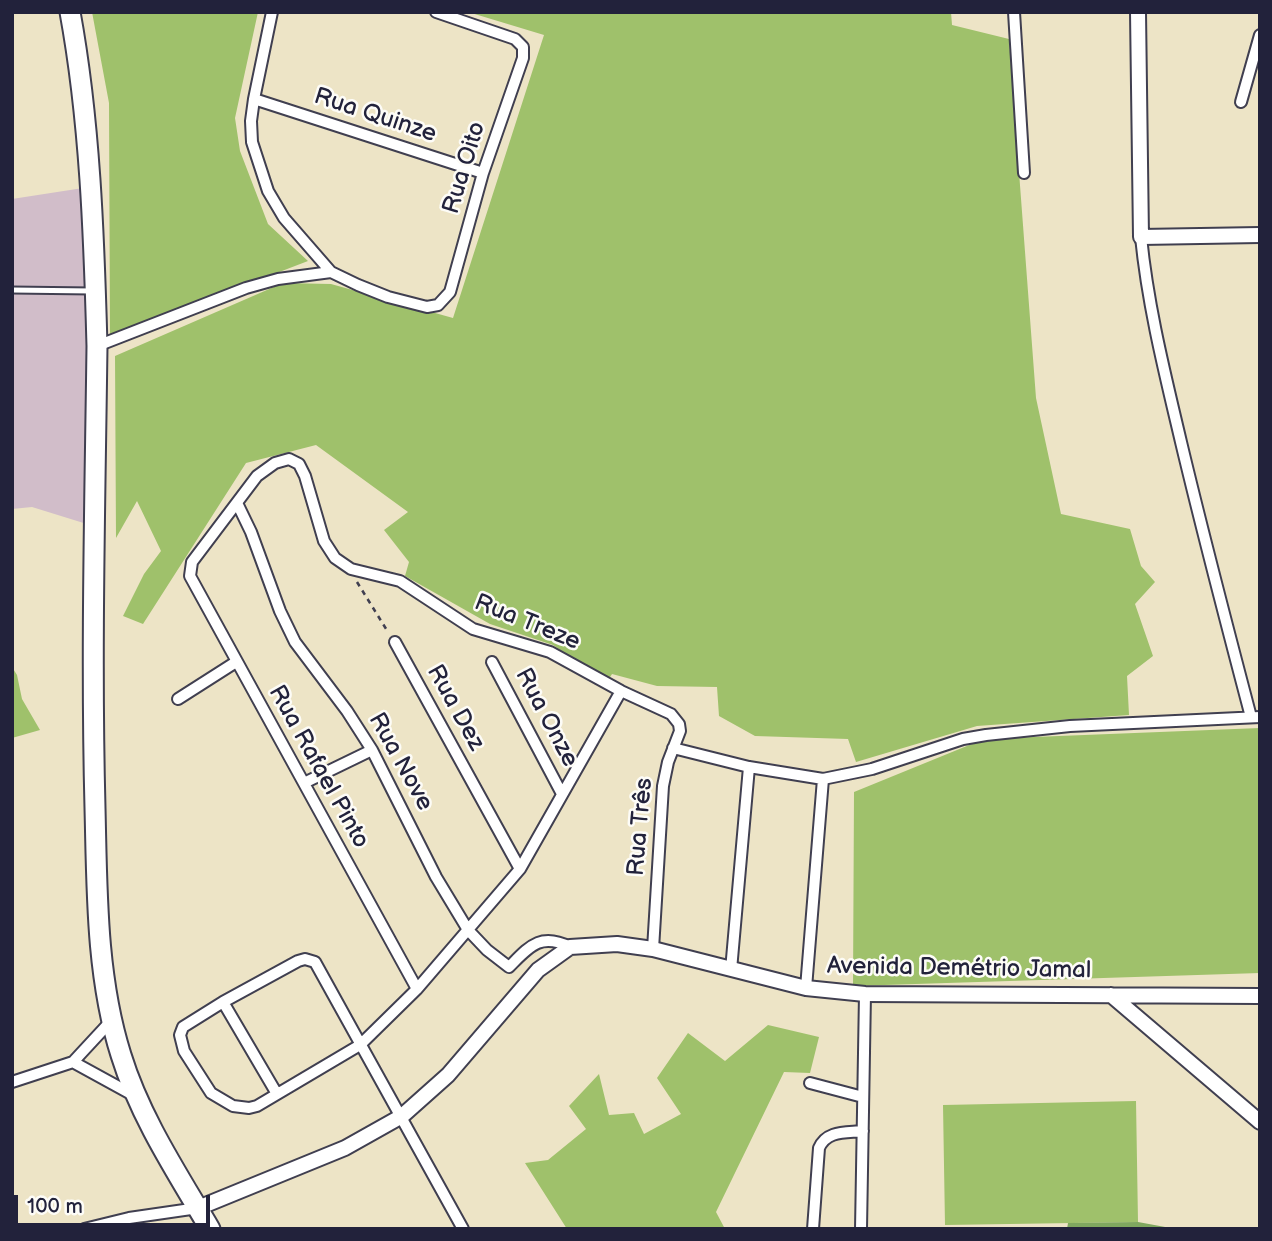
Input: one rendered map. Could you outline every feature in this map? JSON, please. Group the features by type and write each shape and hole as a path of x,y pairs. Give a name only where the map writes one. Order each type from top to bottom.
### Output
{"highway":[{"path":"70,12 90,186 96,291 93,714 97,888 111,1021 135,1096 210,1229"}],"street":[{"path":"272,12 254,99 252,142 268,191 284,218 331,272"},
{"name":"Rua Oito","path":"331,272 388,297 427,307 438,305 450,292 483,173 523,58 523,47 515,39 436,12"},
{"path":"1014,12 1024,173"},
{"path":"673,748 749,767 823,779 872,769 963,739 986,735 1070,726 1256,717 1194,495 1145,282 1140,237 1138,12"},
{"path":"1241,102 1260,35"},
{"name":"Rua Quinze","path":"254,99 483,173"},
{"path":"1140,237 1260,235"},
{"path":"97,346 246,288 278,279 331,272"},
{"path":"237,503 257,476 275,463 289,459 299,464 324,541 335,558 351,569"},
{"name":"Rua Rafael Pinto","path":"237,503 192,562 190,576 417,989"},
{"name":"Rua Nove","path":"237,503 261,556 279,611 295,642 347,711 372,750 436,877 468,930 487,950 509,967 529,946 545,940 559,941 570,947"},
{"name":"Rua Treze","path":"351,569 400,581 473,629 550,652 621,691 671,714"},
{"name":"Rua Dez","path":"395,642 520,869"},
{"path":"178,699 236,662"},
{"name":"Rua Onze","path":"492,662 562,794"},
{"path":"463,1229 402,1116 360,1045 315,962 305,959 298,961 183,1027 180,1035 184,1051 211,1093 233,1106 248,1108 360,1045 417,989 520,869 621,691"},
{"name":"Rua Três","path":"653,949 663,786 680,731 679,724 671,714"},
{"path":"304,783 372,750"},
{"path":"731,970 749,767"},
{"path":"806,988 823,779"},
{"name":"Avenida Demétrio Jamal","path":"570,947 617,944 653,949 806,988 865,994 1260,996"},
{"path":"84,1229 129,1218 198,1208 345,1148 402,1116 448,1075 537,970 570,947"},
{"path":"861,1229 865,994"},
{"path":"1111,995 1260,1122"},
{"path":"223,1002 277,1094"},
{"path":"12,1082 73,1062 111,1021"},
{"path":"73,1062 135,1096"},
{"path":"810,1083 863,1097"},
{"path":"813,1229 819,1148 822,1140 833,1134 863,1131"}],"lane":[{"path":"12,290 96,291"}],"path":[{"path":"351,569 359,587 395,642"}],"shaded area":[{"path":"83,188 90,525 32,507 12,509 12,199"}],"green space":[{"path":"92,12 258,12 235,118 240,151 268,224 308,261 110,337 109,103"},
{"path":"468,12 951,12 952,25 1009,39 1036,398 1061,514 1130,529 1141,566 1155,582 1135,604 1153,656 1127,676 1129,715 977,726 856,762 848,739 755,736 719,716 717,687 657,686 612,674 607,682 553,645 490,624 405,576 409,562 384,530 408,512 316,445 246,463 143,624 123,616 144,574 161,551 137,501 116,538 115,356 283,283 331,284 453,318 544,35"},
{"path":"12,667 17,675 22,699 40,730 12,738"},
{"path":"1260,728 1260,973 853,986 854,792 984,739"},
{"path":"768,1025 819,1037 810,1073 784,1072 716,1212 725,1229 567,1229 525,1163 548,1160 586,1129 569,1106 599,1074 609,1115 634,1113 644,1134 681,1114 657,1078 688,1033 725,1061"},
{"path":"1136,1101 1138,1222 945,1225 943,1105"},
{"path":"1138,1222 1176,1229 1067,1229 1068,1223"}]}
